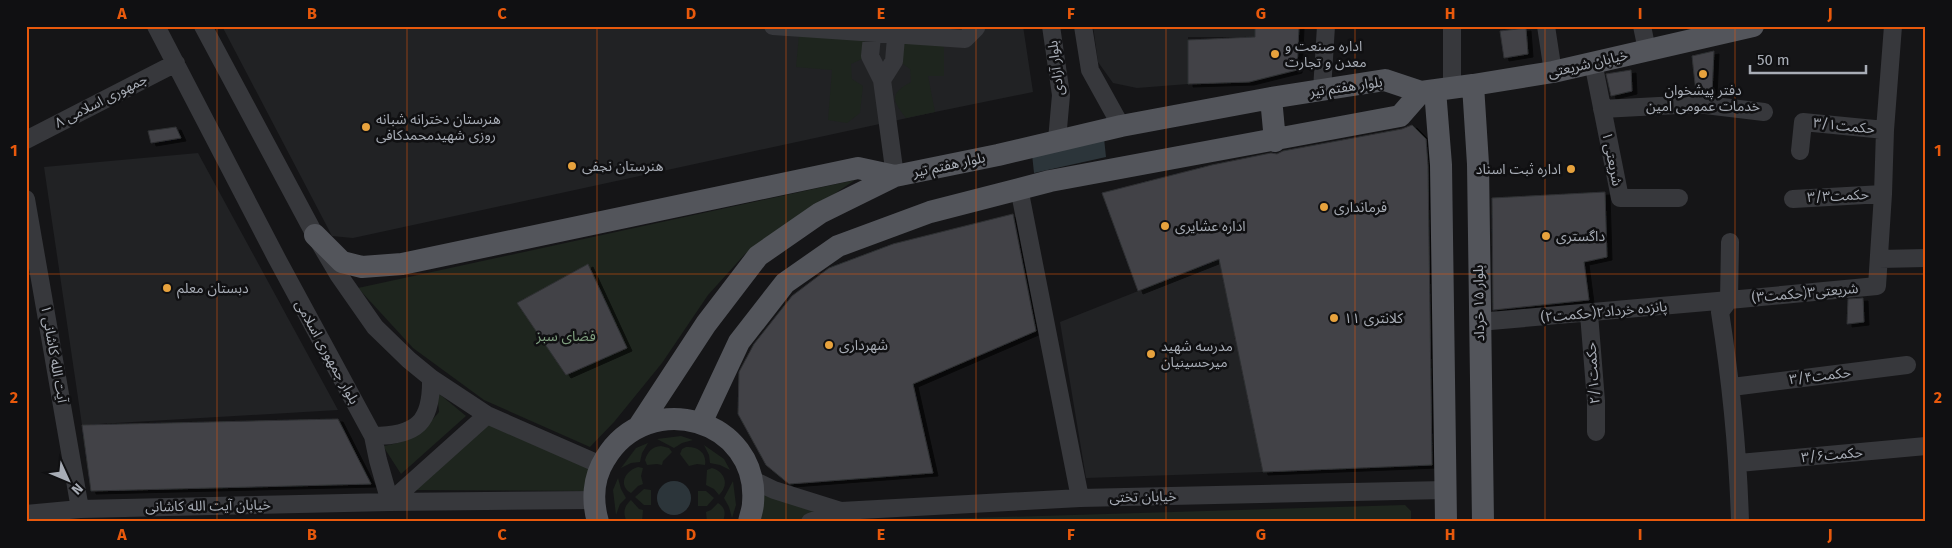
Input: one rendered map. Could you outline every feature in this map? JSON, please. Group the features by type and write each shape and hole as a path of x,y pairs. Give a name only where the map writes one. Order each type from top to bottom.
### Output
{"main road":[{"name":"خیابان شریعتی","path":"1445,88 1553,72 1753,26"},
{"name":"بلوار هفتم تیر","path":"639,426 706,324 758,256 820,213 895,176 1121,126 1271,98 1385,80 1445,88"},
{"path":"701,423 739,342 784,283 838,246 930,212 1019,188 1091,172 1400,116 1445,88"},
{"path":"1445,88 1442,165 1446,522"},
{"name":"بلوار ۱۵ خرداد","path":"1445,88 1478,164 1483,522"},
{"path":"1271,98 1275,140"},
{"path":"1442,165 1448,160 1463,158 1478,164"},
{"path":"315,235 342,262 362,267 402,264 858,168 895,176"},
{"path":"596,511 596,479 610,449 639,426 660,419 680,418 701,423 716,430 728,439 745,463 751,479 753,503 749,522"}],"street":[{"name":"بلوار جمهوری اسلامی","path":"156,26 276,257 373,436 390,502"},
{"path":"203,26 315,235 338,274 375,327 409,360 431,378 487,416 601,465"},
{"path":"773,26 896,30 965,39 976,28 975,26"},
{"name":"بلوار آزادی","path":"1051,26 1061,95 1057,140"},
{"path":"1083,26 1090,70 1121,126"},
{"path":"1322,90 1326,26"},
{"path":"1445,88 1452,26"},
{"path":"1546,26 1553,72"},
{"path":"1642,26 1647,50"},
{"name":"شریعتی۳(حکمت۳)","path":"1728,300 1877,286 1885,130 1893,26"},
{"path":"873,30 870,56 882,80 895,176"},
{"path":"882,80 894,61 896,30"},
{"name":"جمهوری اسلامی ۸","path":"26,140 176,62"},
{"name":"شریعتی ۱","path":"1593,62 1620,198 1679,198"},
{"path":"1602,109 1698,104 1764,112"},
{"name":"حکمت۳/۱","path":"1800,151 1803,122 1885,130"},
{"path":"1019,188 1080,498"},
{"name":"حکمت۳/۳","path":"1793,199 1883,194"},
{"name":"آیت الله کاشانی ۱","path":"26,199 33,281 80,509"},
{"path":"1730,242 1728,300 1720,312 1732,387 1739,463 1740,522"},
{"path":"1879,258 1926,258"},
{"name":"پانزده خرداد۲(حکمت۲)","path":"1480,322 1590,314 1728,300"},
{"name":"حکمت۲/۱","path":"1590,314 1596,401 1596,432"},
{"name":"حکمت۳/۴","path":"1732,387 1907,364"},
{"path":"373,436 392,436 403,433 422,422 431,398 431,378"},
{"path":"390,502 487,416"},
{"name":"حکمت۳/۶","path":"1739,463 1926,446"},
{"path":"751,479 774,490 841,511"},
{"name":"خیابان تختی","path":"841,511 1080,498 1445,490"},
{"path":"390,502 596,511"},
{"name":"خیابان آیت الله کاشانی","path":"26,514 80,509 390,502"},
{"path":"810,522 841,511"}],"shaded area":[{"name":"هنرستان نجفی","path":"222,26 1023,26 1033,92 353,238 332,236"},
{"path":"1093,26 1255,26 1255,37 1188,37 1188,84 1137,88 1113,83 1098,62"},
{"path":"1104,138 1106,157 1034,173 1032,154"},
{"name":"دبستان معلم","path":"198,153 338,410 82,425 44,167"},
{"name":"مدرسه شهید میرحسینیان","path":"1219,259 1263,472 1086,478 1060,322"},
{"path":"674,481 686,486 691,498 686,510 674,515 662,510 657,498 662,486"}],"green space":[{"path":"799,35 865,40 862,59 851,64 852,79 863,86 860,113 847,123 828,120 832,70 796,67"},
{"path":"902,42 944,44 944,76 928,76 935,112 906,118 896,102 896,94 899,90 911,82 910,69 900,62"},
{"name":"فضای سبز","path":"855,180 745,254 708,295 662,363 614,422 590,447 484,400 413,348 358,288"},
{"path":"437,392 466,416 401,474 383,446 408,439 427,426 439,412"},
{"path":"485,420 596,460 586,491 414,490"},
{"path":"681,436 693,440 682,443 674,448 657,439"},
{"path":"648,443 642,453 640,462 631,463 621,468 636,448"},
{"path":"704,445 724,459 730,470 710,463 709,455"},
{"path":"655,447 669,448 672,452 663,461 662,465 647,465 645,460 649,452"},
{"path":"686,447 701,451 705,457 705,465 689,466 680,454 682,449"},
{"path":"638,467 643,468 641,476 643,484 631,493 625,486 625,478 630,471"},
{"path":"712,468 723,476 725,484 719,495 714,489 706,485 707,470"},
{"path":"618,478 626,498 620,504 616,515 613,490"},
{"path":"733,481 736,505 732,518 724,498"},
{"path":"755,483 833,511 802,522 752,522"},
{"path":"644,489 651,490 651,505 644,505 635,497"},
{"path":"698,491 706,491 714,498 707,506 698,506"},
{"path":"631,500 639,509 643,510 642,522 626,520 625,509"},
{"path":"718,503 724,511 723,521 707,522 706,512"},
{"path":"1405,505 1411,511 1411,522 838,522"}],"building":[{"path":"1255,26 1299,26 1297,70 1249,82 1188,84 1188,40 1255,37"},
{"path":"1526,28 1528,54 1504,58 1500,31"},
{"name":"دفتر پیشخوان خدمات عمومی امین","path":"1714,51 1712,93 1696,93 1692,56"},
{"path":"1631,70 1632,91 1611,96 1606,74"},
{"path":"1412,125 1426,139 1428,166 1432,465 1263,472 1219,259 1138,291 1102,193 1212,165 1402,129"},
{"path":"176,127 181,138 151,143 148,131"},
{"name":"داگستری","path":"1605,192 1607,257 1584,262 1589,300 1493,310 1492,198"},
{"name":"شهرداری","path":"1013,214 1036,331 913,384 933,473 789,484 766,465 738,414 739,372 754,344 792,296 829,268 893,244"},
{"path":"588,264 627,348 566,375 517,303"},
{"path":"1863,298 1864,322 1847,324 1848,299"},
{"path":"338,419 371,484 91,491 82,425"}],"place":[{"name":"اداره صنعت و معدن و تجارت","path":"1275,54"},
{"name":"دفتر پیشخوان خدمات عمومی امین","path":"1703,74"},
{"name":"هنرستان دخترانه شبانه روزی شهیدمحمدکافی","path":"366,127"},
{"name":"هنرستان نجفی","path":"572,166"},
{"name":"اداره ثبت اسناد","path":"1571,169"},
{"name":"فرمانداری","path":"1324,207"},
{"name":"اداره عشایری","path":"1165,226"},
{"name":"داگستری","path":"1546,236"},
{"name":"دبستان معلم","path":"167,288"},
{"name":"کلانتری ۱۱","path":"1334,318"},
{"name":"شهرداری","path":"829,345"},
{"name":"مدرسه شهید میرحسینیان","path":"1151,354"}]}
